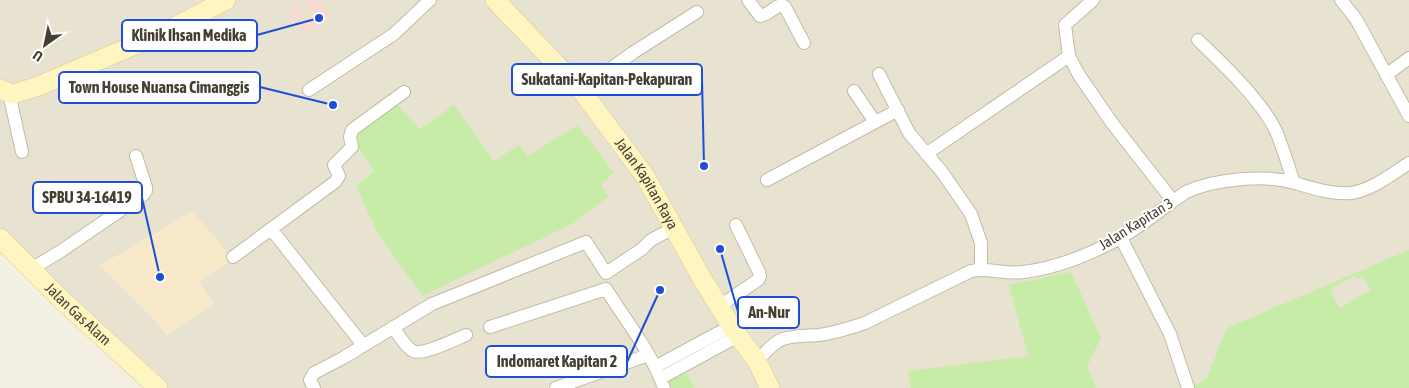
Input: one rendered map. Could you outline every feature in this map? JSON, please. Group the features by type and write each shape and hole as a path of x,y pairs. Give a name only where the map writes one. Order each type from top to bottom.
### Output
{"street":[{"path":"4,91 13,94 108,58 163,33 226,0"},
{"path":"309,90 394,34 430,0"},
{"name":"Jalan Kapitan Raya","path":"495,0 581,90 645,176 718,306 757,361 770,388"},
{"path":"748,0 760,16 779,5 785,7 804,43"},
{"path":"1093,0 1065,25 1070,56 1079,75 1112,123 1173,201"},
{"path":"1341,0 1356,19 1409,116"},
{"path":"581,90 634,52 697,12"},
{"path":"1198,40 1240,84 1275,129 1294,182"},
{"path":"926,154 1070,56"},
{"path":"1386,75 1409,58"},
{"path":"879,74 909,134 964,202 971,214 981,243 981,269"},
{"path":"4,91 22,152"},
{"path":"233,256 336,182 339,176 334,165 352,147 350,137 352,130 404,92"},
{"path":"854,92 875,122"},
{"path":"767,180 898,110"},
{"path":"31,269 61,251 145,193 146,187 136,156"},
{"name":"Jalan Kapitan 3","path":"757,361 778,341 788,337 821,335 850,328 961,275 981,269 1009,274 1044,268 1076,258 1121,238 1196,187 1223,181 1259,179 1294,182 1323,190 1350,193 1372,185 1409,163"},
{"path":"718,306 758,280 760,276 760,272 736,225"},
{"path":"314,388 310,380 314,373 432,304 586,242 606,273 642,249 650,240 674,228"},
{"path":"271,229 363,345"},
{"name":"Jalan Gas Alam","path":"0,238 158,388"},
{"path":"1121,238 1170,334 1188,388"},
{"path":"490,327 606,289 648,355 660,378 735,331"},
{"path":"393,328 411,350 416,352 427,350 466,335"},
{"path":"556,388 648,355"}],"shaded area":[{"path":"0,0 1409,0 1409,388 158,388 0,238"},
{"path":"304,0 320,0 331,16 305,35 287,11 296,5 307,20 314,16"},
{"path":"192,211 225,249 232,260 199,282 214,304 167,335 143,308 99,266"}],"green space":[{"path":"390,97 420,129 454,105 494,161 519,145 528,156 578,125 614,173 601,184 608,197 570,225 422,296 376,230 356,186 374,171 347,131"},
{"path":"1409,250 1409,388 1191,388 1207,378 1227,328","holes":["1354,276 1357,279 1363,276 1371,290 1340,308 1330,290"]},
{"path":"1071,272 1101,338 1087,366 1096,388 911,388 908,371 1028,356 1009,285"},
{"path":"685,371 695,388 672,388 668,381"}],"place":[{"name":"Klinik Ihsan Medika","path":"319,18"},
{"name":"Town House Nuansa Cimanggis","path":"333,105"},
{"name":"Sukatani-Kapitan-Pekapuran","path":"704,166"},
{"name":"An-Nur","path":"720,249"},
{"name":"SPBU 34-16419","path":"160,277"},
{"name":"Indomaret Kapitan 2","path":"660,290"}]}
